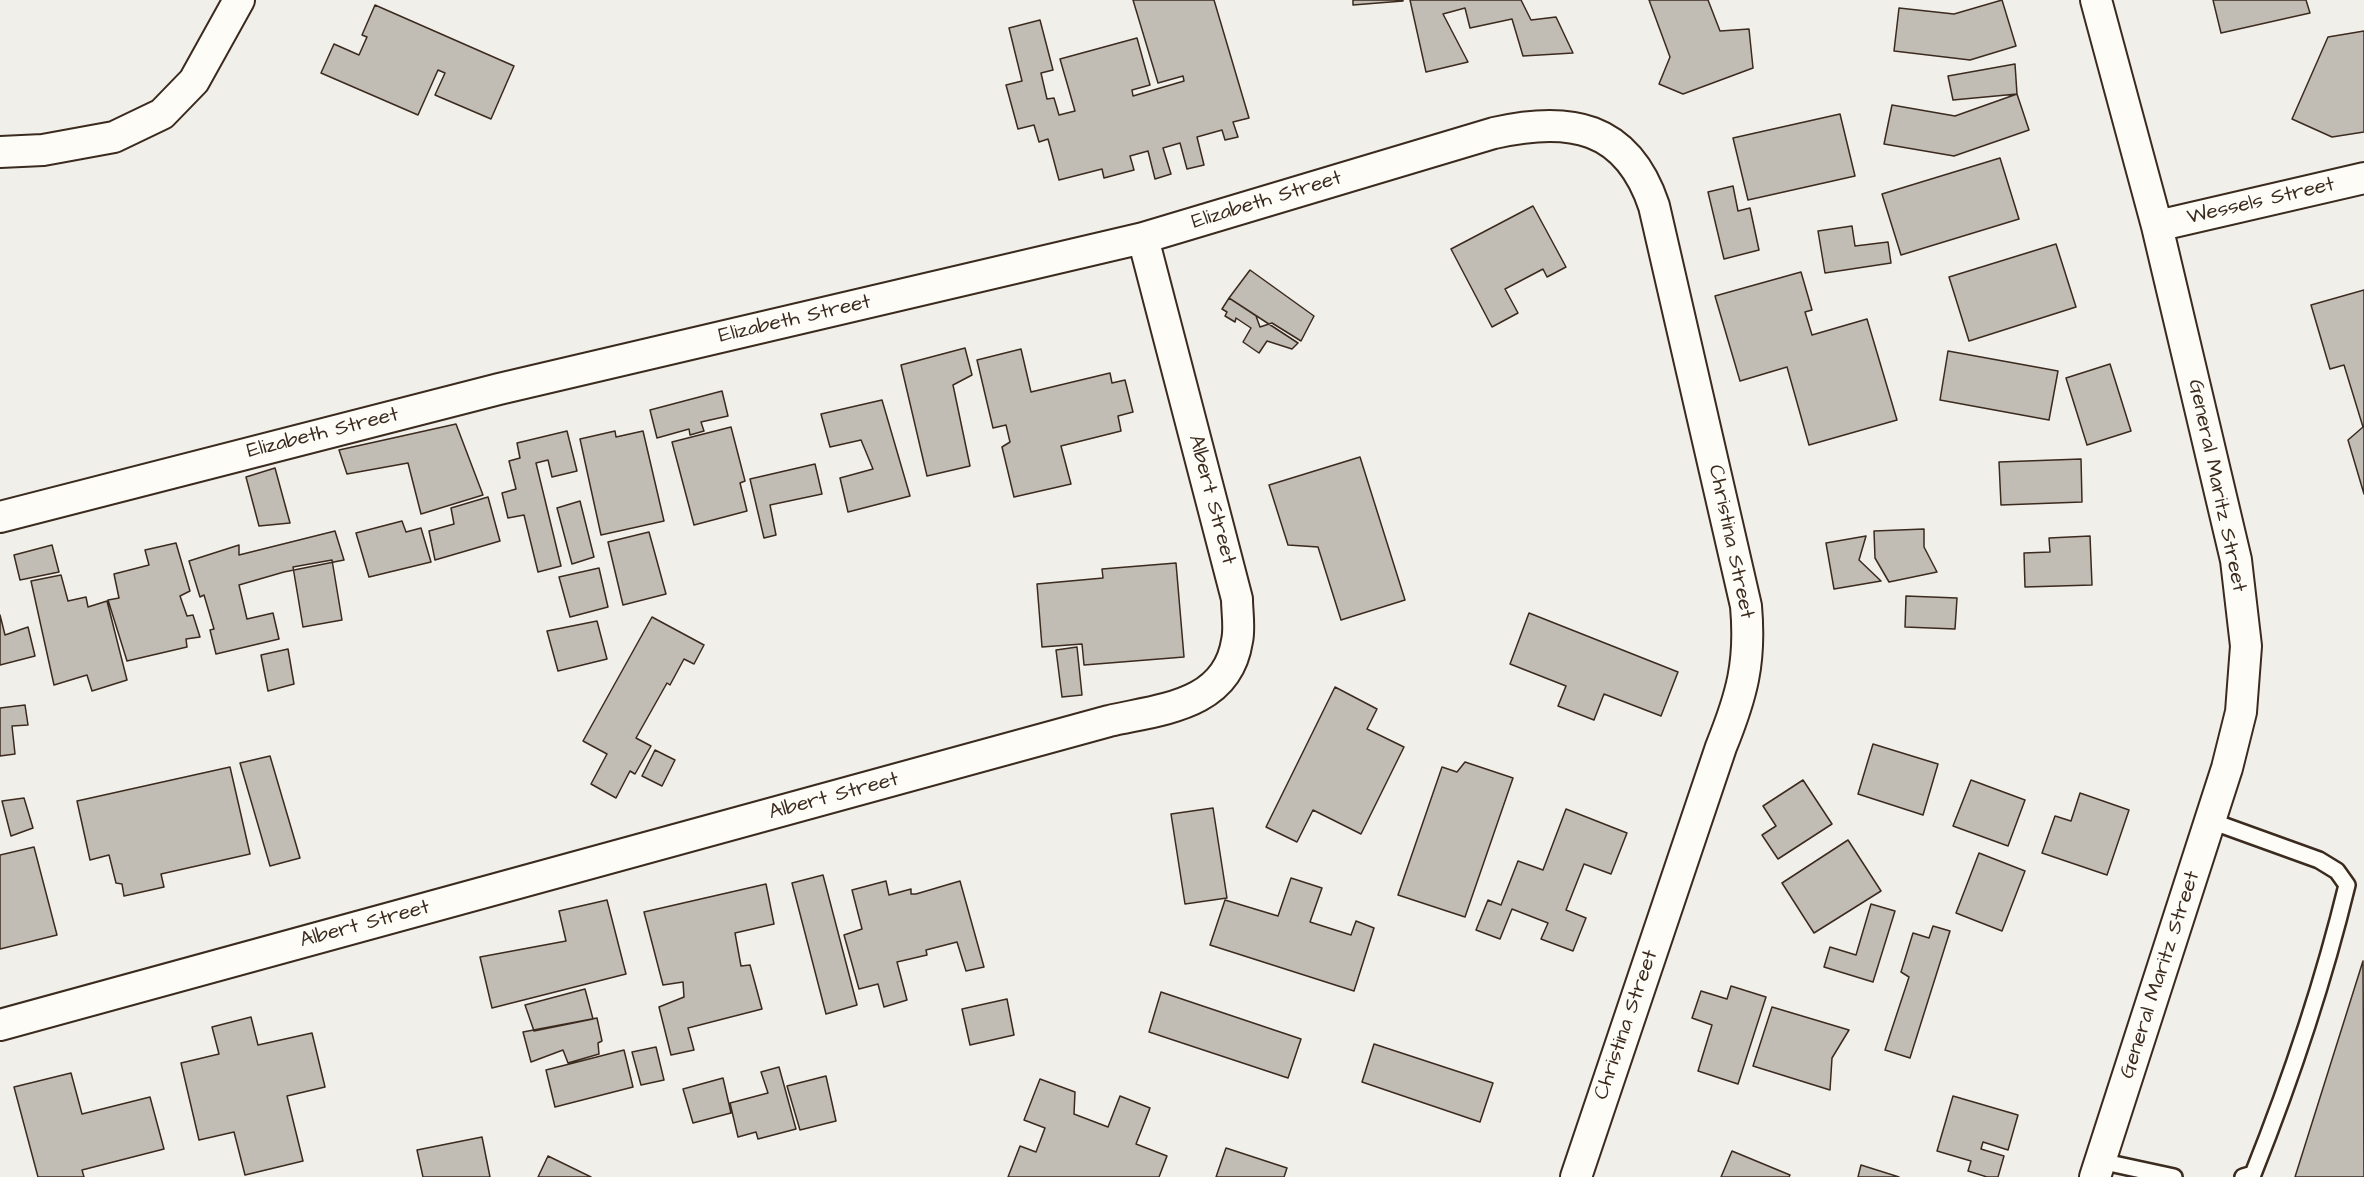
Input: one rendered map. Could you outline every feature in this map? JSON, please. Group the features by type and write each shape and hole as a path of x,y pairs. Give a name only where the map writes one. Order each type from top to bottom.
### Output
{"street":[{"path":"0,152 43,150 114,137 162,114 194,81 239,0"},
{"name":"General Maritz Street","path":"2096,0 2157,226 2236,560 2246,646 2241,712 2211,821 2098,1169"},
{"name":"Elizabeth Street","path":"0,517 500,389 1143,238 1494,132 1528,125 1552,124 1589,130"},
{"name":"Christina Street","path":"1576,1177 1721,747 1735,712 1750,641 1746,606 1654,206 1647,184 1637,168 1609,141 1589,130"},
{"name":"Wessels Street","path":"2157,226 2364,178"},
{"name":"Albert Street","path":"0,1025 1109,722 1192,702 1212,688 1227,670 1238,642 1237,599 1143,238"}],"lane":[{"path":"2211,821 2319,860 2337,871 2347,885 2325,974 2275,1118 2253,1174 2243,1177"},
{"path":"2098,1169 2174,1177"}],"building":[{"path":"1133,0 1214,0 1249,118 1233,122 1238,137 1225,140 1222,130 1197,137 1204,165 1187,169 1180,143 1163,148 1171,174 1155,179 1148,151 1130,156 1134,170 1104,178 1102,169 1059,180 1048,139 1039,142 1034,125 1018,129 1006,85 1022,81 1009,28 1040,20 1053,70 1041,73 1047,99 1054,98 1059,115 1075,111 1060,59 1137,38 1150,85 1132,90 1133,96 1184,81 1183,76 1158,83"},
{"path":"1353,0 1403,0 1403,1 1353,5"},
{"path":"1410,0 1521,0 1531,20 1556,17 1573,53 1523,56 1512,19 1470,28 1465,8 1443,14 1468,62 1426,72"},
{"path":"1649,0 1708,0 1720,31 1749,29 1753,68 1683,94 1659,84 1670,57"},
{"path":"2002,0 2016,46 1970,60 1894,51 1899,8 1954,14"},
{"path":"2213,0 2306,0 2310,13 2221,33"},
{"path":"375,5 514,66 491,119 435,95 445,73 438,70 418,115 321,73 334,44 359,55 367,37 362,35"},
{"path":"2364,31 2364,132 2332,137 2292,119 2328,37"},
{"path":"2015,64 2017,94 1953,100 1948,76"},
{"path":"2017,94 2029,130 1954,156 1884,144 1892,105 1955,116"},
{"path":"1840,114 1855,176 1748,200 1733,138"},
{"path":"2000,158 2019,219 1901,255 1882,194"},
{"path":"1733,186 1738,211 1750,208 1759,250 1724,259 1708,192"},
{"path":"1533,206 1566,267 1547,277 1543,269 1505,289 1518,313 1492,327 1451,249"},
{"path":"1852,226 1855,246 1888,242 1891,263 1825,273 1818,231"},
{"path":"2056,244 2076,307 1969,341 1949,277"},
{"path":"1250,270 1314,316 1301,341 1272,323 1260,327 1256,316 1229,298"},
{"path":"1801,272 1812,310 1805,312 1812,335 1867,319 1897,420 1809,445 1787,367 1740,381 1715,296"},
{"path":"2364,290 2364,494 2348,440 2363,427 2344,365 2330,369 2311,305"},
{"path":"1229,298 1298,343 1292,349 1267,341 1259,353 1243,342 1251,328 1236,318 1235,322 1225,316 1227,312 1222,309"},
{"path":"965,348 972,375 953,385 970,466 927,476 901,365"},
{"path":"1021,349 1031,392 1110,373 1112,383 1125,380 1133,412 1118,416 1121,431 1061,446 1071,484 1014,497 1002,447 1010,442 1006,425 993,428 977,360"},
{"path":"1948,351 2058,371 2049,420 1940,400"},
{"path":"2110,364 2131,431 2087,445 2066,378"},
{"path":"722,391 728,416 701,422 704,431 690,435 689,429 657,438 650,410"},
{"path":"882,400 910,496 848,512 840,478 873,469 861,440 830,447 821,414"},
{"path":"456,424 483,495 421,514 408,463 347,474 339,450"},
{"path":"731,427 745,481 740,483 747,511 694,525 672,442"},
{"path":"567,431 577,471 552,477 548,460 536,463 561,566 538,572 524,515 508,518 502,493 516,489 509,461 520,458 517,443"},
{"path":"615,431 616,437 643,431 664,521 601,535 580,439"},
{"path":"1360,457 1405,600 1341,620 1318,547 1288,545 1269,485"},
{"path":"2081,459 2082,502 2001,505 1999,462"},
{"path":"815,464 822,494 770,505 776,535 764,538 750,479"},
{"path":"275,468 290,523 259,526 246,477"},
{"path":"488,497 500,541 435,560 429,531 454,524 451,508"},
{"path":"580,501 594,557 572,564 557,508"},
{"path":"402,521 406,532 421,528 431,562 369,577 356,533"},
{"path":"1924,529 1924,547 1937,572 1889,582 1875,558 1874,531"},
{"path":"335,531 344,560 284,572 239,585 247,619 273,613 279,639 216,654 210,630 214,629 204,595 200,597 189,561 239,545 239,555"},
{"path":"649,532 666,594 623,605 608,542"},
{"path":"1866,536 1859,560 1881,581 1834,589 1826,543"},
{"path":"2090,536 2092,585 2025,587 2024,553 2050,552 2049,538"},
{"path":"176,543 190,591 180,596 187,616 193,615 200,637 186,639 187,647 127,661 108,600 119,598 114,574 149,565 145,550"},
{"path":"52,545 59,572 20,580 14,555"},
{"path":"332,560 342,620 303,627 293,567"},
{"path":"1176,563 1184,657 1084,665 1082,644 1042,647 1037,584 1103,578 1102,569"},
{"path":"599,568 608,607 570,617 559,577"},
{"path":"61,575 68,601 86,597 88,607 107,601 127,680 92,691 87,675 54,685 31,581"},
{"path":"1906,596 1957,598 1955,629 1905,627"},
{"path":"1529,613 1678,672 1661,716 1604,694 1594,720 1558,706 1566,686 1510,664"},
{"path":"0,615 5,635 28,627 35,656 0,665"},
{"path":"652,617 704,645 694,664 684,659 670,685 667,683 636,738 651,746 635,774 630,771 616,798 591,784 607,754 583,741"},
{"path":"597,621 607,659 558,671 547,631"},
{"path":"1077,647 1082,695 1062,697 1056,650"},
{"path":"288,649 294,684 268,691 261,655"},
{"path":"1335,687 1377,709 1367,729 1404,747 1361,834 1313,810 1297,842 1266,827"},
{"path":"25,705 28,725 12,726 15,754 0,756 0,708"},
{"path":"1873,744 1938,764 1923,815 1858,794"},
{"path":"655,750 675,760 662,786 642,776"},
{"path":"270,756 300,858 270,866 240,763"},
{"path":"1465,762 1513,778 1465,917 1398,895 1442,767 1457,772"},
{"path":"230,767 250,854 161,874 164,887 124,896 122,884 116,883 109,855 90,860 77,801"},
{"path":"1803,780 1832,824 1778,859 1762,835 1776,826 1763,806"},
{"path":"1971,780 2025,800 2008,846 1953,826"},
{"path":"2080,793 2129,810 2107,875 2042,853 2055,816 2071,821"},
{"path":"24,798 33,828 11,836 2,801"},
{"path":"1213,808 1227,898 1185,904 1171,814"},
{"path":"1566,809 1627,833 1611,874 1584,864 1566,910 1586,918 1573,951 1541,939 1548,923 1512,909 1500,939 1476,930 1488,900 1501,905 1518,861 1543,870"},
{"path":"1848,840 1881,891 1814,933 1782,883"},
{"path":"34,847 57,935 0,949 0,855"},
{"path":"1979,853 2025,871 2002,931 1956,913"},
{"path":"823,875 857,1005 826,1014 792,883"},
{"path":"1291,878 1322,888 1310,922 1351,935 1356,921 1374,928 1354,991 1210,945 1225,900 1278,916"},
{"path":"886,881 889,895 911,889 911,894 916,894 960,881 984,967 966,971 957,942 926,950 927,955 897,962 907,1000 884,1007 878,984 859,989 844,935 862,929 852,890"},
{"path":"766,884 774,924 735,933 741,966 750,965 762,1009 688,1028 694,1050 671,1055 659,1007 684,997 683,982 663,985 644,912"},
{"path":"607,900 626,974 492,1008 480,957 566,941 559,911"},
{"path":"1871,904 1895,911 1873,982 1824,967 1830,947 1856,955"},
{"path":"1933,926 1950,931 1910,1058 1885,1050 1909,977 1901,972 1913,933 1929,938"},
{"path":"2363,961 2364,1177 2295,1177"},
{"path":"1731,986 1766,997 1738,1084 1698,1071 1712,1025 1692,1018 1701,991 1727,999"},
{"path":"585,989 593,1019 534,1031 525,1005"},
{"path":"1161,992 1301,1039 1288,1078 1149,1032"},
{"path":"1007,999 1014,1035 970,1045 962,1009"},
{"path":"1772,1007 1849,1030 1832,1058 1830,1090 1753,1066"},
{"path":"251,1017 258,1045 312,1033 325,1087 287,1096 303,1161 245,1175 234,1132 199,1140 181,1063 219,1054 212,1027"},
{"path":"597,1018 602,1041 598,1043 599,1054 568,1063 563,1050 531,1062 523,1032"},
{"path":"1374,1044 1493,1083 1480,1122 1362,1082"},
{"path":"656,1047 664,1080 641,1085 632,1052"},
{"path":"624,1050 633,1087 555,1107 546,1070"},
{"path":"779,1067 796,1129 758,1139 756,1132 738,1137 730,1103 768,1093 761,1072"},
{"path":"71,1073 82,1114 150,1097 164,1149 82,1170 84,1177 38,1177 14,1087"},
{"path":"826,1076 836,1121 800,1130 787,1086"},
{"path":"723,1078 731,1113 693,1123 683,1089"},
{"path":"1040,1079 1075,1092 1074,1114 1108,1127 1120,1096 1150,1108 1136,1144 1167,1156 1159,1177 1008,1177 1020,1146 1036,1152 1045,1128 1024,1120"},
{"path":"1953,1096 2018,1115 2008,1150 1983,1142 1981,1149 2004,1156 1998,1177 1987,1177 1968,1171 1971,1161 1937,1151"},
{"path":"482,1137 490,1177 423,1177 417,1150"},
{"path":"1226,1148 1287,1168 1284,1177 1216,1177"},
{"path":"1732,1151 1790,1175 1789,1177 1721,1177"},
{"path":"548,1156 591,1177 538,1177"},
{"path":"1861,1165 1899,1177 1858,1177"}]}
